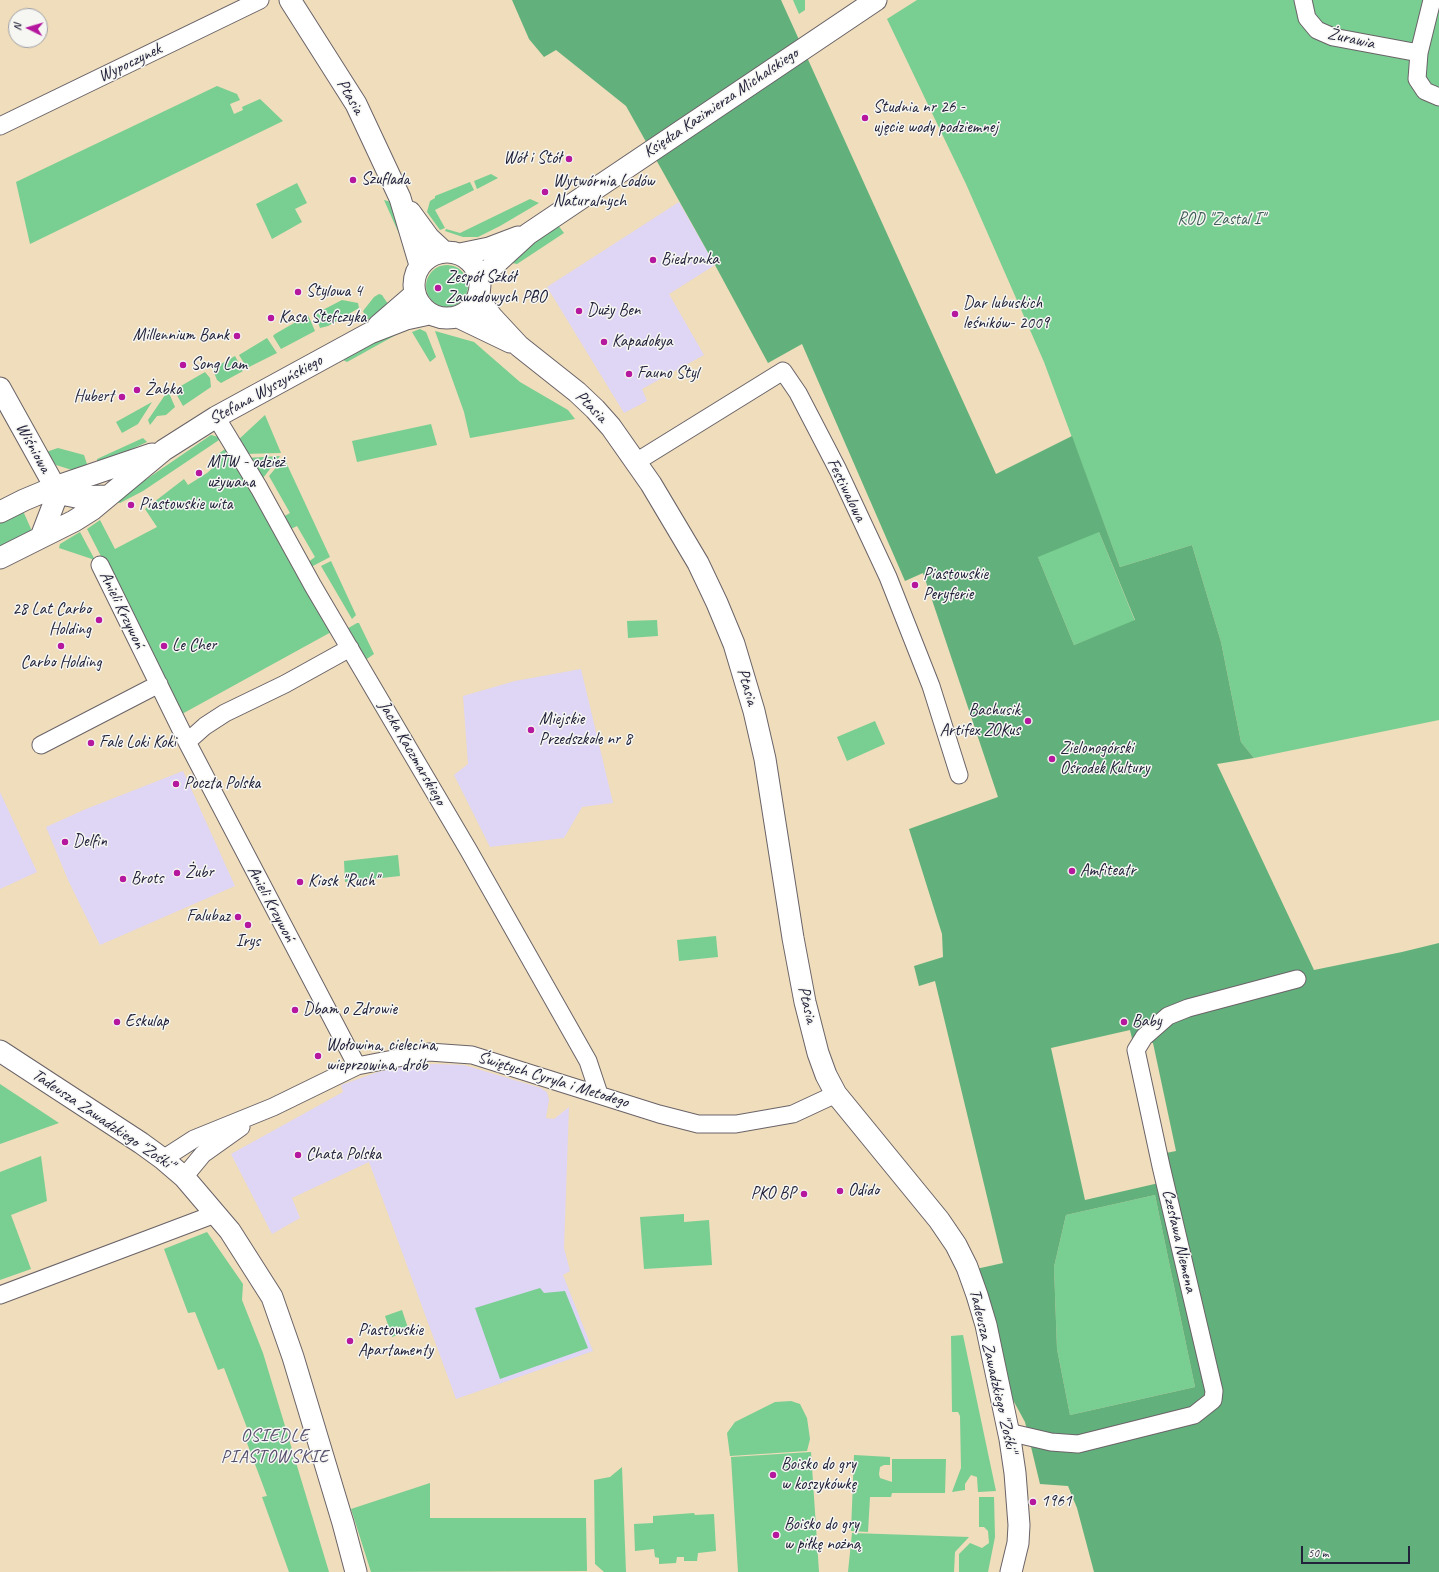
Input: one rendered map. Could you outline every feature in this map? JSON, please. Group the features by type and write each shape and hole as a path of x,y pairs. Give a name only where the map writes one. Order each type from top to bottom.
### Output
{"street":[{"name":"Wypoczynek","path":"0,126 260,0"},
{"name":"Ptasia","path":"290,0 356,104 400,198 420,265"},
{"name":"Księdza Kazimierza Michalskiego","path":"479,288 528,234 876,0"},
{"name":"Żurawia","path":"1303,0 1307,18 1317,30 1333,37 1419,53"},
{"path":"1432,0 1419,53 1417,79 1425,91 1439,97"},
{"name":"Ptasia","path":"400,198 429,238 452,253"},
{"name":"Księdza Kazimierza Michalskiego","path":"452,253 489,248 528,234"},
{"path":"452,253 469,260 476,269 479,288 471,309 458,317 444,319 429,314 420,306 415,294 414,280 420,265 430,256 452,253"},
{"name":"Ptasia","path":"479,288 492,317 519,346 595,409 636,462 698,562 734,644 754,710 765,759 781,871 805,1002 818,1053 826,1075 836,1094"},
{"name":"Stefana Wyszyńskiego","path":"370,333 415,294"},
{"name":"Stefana Wyszyńskiego","path":"0,558 41,536 74,521 93,509 164,450 216,417 370,333 406,319 429,314"},
{"name":"Ptasia","path":"458,317 519,346"},
{"name":"Festiwalowa","path":"636,462 784,371 798,393 838,470 888,577 931,686 959,775"},
{"name":"Wiśniowa","path":"0,388 55,487"},
{"name":"Jacka Kaczmarskiego","path":"216,417 472,857 588,1061 599,1094"},
{"name":"Stefana Wyszyńskiego","path":"0,512 55,487 164,450"},
{"path":"55,487 66,495 76,497 107,496"},
{"path":"41,536 56,498 55,487"},
{"name":"Anieli Krzywoń","path":"100,565 187,742 357,1066"},
{"path":"187,742 205,726 225,713 285,684 350,648"},
{"path":"41,745 159,684"},
{"name":"Czesława Niemena","path":"1008,1432 1051,1442 1078,1444 1194,1415 1213,1400 1214,1391 1161,1166 1136,1050 1144,1038 1168,1016 1188,1008 1297,979"},
{"name":"Tadeusza Zawadzkiego \"Zośki\"","path":"0,1051 163,1159 184,1177 230,1231 272,1297 297,1372 356,1572"},
{"name":"Świętych Cyryla i Metodego","path":"273,1107 357,1066 429,1052 454,1052 484,1058 683,1121 712,1124 736,1124 792,1114 836,1094"},
{"name":"Tadeusza Zawadzkiego \"Zośki\"","path":"836,1094 939,1220 968,1267 986,1325 1015,1473 1020,1525 1018,1543 1011,1572"},
{"path":"163,1159 194,1139 273,1107"},
{"path":"184,1177 203,1154 223,1139 273,1107"},
{"path":"0,1295 215,1214"}],"shaded area":[{"path":"679,202 715,265 669,294 704,355 642,389 647,401 624,413 547,287"},
{"name":"Miejskie Przedszkole nr 8","path":"581,669 613,803 582,807 564,838 490,847 454,775 468,764 463,696 515,681"},
{"path":"183,771 235,886 100,945 68,880 46,827 86,809"},
{"path":"0,792 37,872 0,889"},
{"path":"434,1064 464,1065 541,1088 547,1092 549,1100 546,1118 554,1119 569,1107 564,1248 570,1271 563,1275 593,1351 456,1399 369,1162 292,1198 300,1218 272,1234 231,1154 343,1092 341,1085 378,1072 401,1067"}],"green space":[{"path":"512,0 781,0 996,474 1072,436 1120,567 1192,545 1221,642 1241,742 1254,758 1217,764 1314,970 1439,943 1439,1572 1094,1572 1077,1508 1068,1486 1040,1484 1025,1422 1013,1400 989,1299 976,1269 1003,1263 935,981 919,986 914,966 943,957 942,934 909,829 998,797 923,573 905,581 802,344 768,363 626,106 556,50 544,57 529,39","holes":["1099,532 1135,620 1074,645 1038,557","1130,1030 1133,1043 1153,1043 1176,1151 1166,1153 1172,1180 1085,1200 1051,1048","1155,1195 1195,1387 1070,1415 1057,1349 1054,1267 1066,1215"]},
{"path":"793,0 805,0 805,10 799,14"},
{"name":"ROD \"Zastal I\"","path":"917,0 1439,0 1439,720 1254,758 1241,742 1221,642 1192,545 1120,567 1044,362 966,184 887,19"},
{"path":"217,86 237,94 240,100 230,104 234,114 243,110 242,107 260,99 283,121 30,244 16,182"},
{"path":"491,174 498,178 477,189 474,181"},
{"path":"470,182 474,190 435,210 445,228 440,230 427,212 430,201 435,198 435,196"},
{"path":"297,183 307,203 295,209 302,222 272,239 256,204"},
{"path":"530,199 539,203 478,237 463,237 445,231 446,229 460,233"},
{"path":"384,200 391,202 409,238 400,236"},
{"path":"558,225 564,233 517,264 507,262"},
{"path":"443,265 451,265 459,268 465,274 468,286 465,298 459,304 451,307 443,307 435,304 429,298 426,290 426,282 429,274 435,268"},
{"path":"379,294 382,295 390,307 367,320 363,311 374,297"},
{"path":"342,300 358,303 359,308 328,326 320,328 315,314"},
{"path":"308,315 315,331 281,349 273,336"},
{"path":"404,328 403,331 347,362 343,360 354,351"},
{"path":"420,329 426,332 436,357 430,362 412,332"},
{"path":"435,331 474,342 520,382 568,410 575,419 470,438 464,412"},
{"path":"267,338 277,353 247,368 239,355"},
{"path":"235,356 243,371 221,383 217,380 213,370 214,368"},
{"path":"205,372 210,378 211,387 183,406 174,390"},
{"path":"169,393 175,407 166,415 157,416 150,425 148,420 165,395"},
{"path":"152,402 138,424 122,433 116,422"},
{"path":"265,415 281,453 244,454 237,441"},
{"path":"431,424 437,445 357,462 352,441"},
{"path":"211,435 222,438 143,491 120,503 117,502 116,500"},
{"path":"143,438 147,442 97,465 97,459"},
{"path":"1068,442 1099,532 1135,621 1074,645 1038,557"},
{"path":"228,447 333,631 182,714 87,529 100,520 115,549 157,527 145,509 184,479 188,485 207,473 215,466 211,459"},
{"path":"58,448 84,455 88,467 72,470 56,465 46,452"},
{"path":"280,456 260,482 246,458"},
{"path":"284,458 330,557 311,567 307,563 315,557 297,526 289,530 281,518 290,513 269,476"},
{"path":"23,511 32,531 0,550 0,522"},
{"path":"80,532 95,560 59,548 60,544"},
{"path":"331,561 356,615 352,619 321,566"},
{"path":"657,620 658,636 628,638 627,621"},
{"path":"359,623 374,654 364,661 345,630"},
{"path":"875,721 885,744 847,761 837,737"},
{"path":"398,855 400,876 345,882 344,861"},
{"path":"716,936 718,957 679,961 677,940"},
{"path":"0,1084 59,1123 0,1144"},
{"path":"41,1156 47,1201 11,1215 31,1269 0,1280 0,1172"},
{"path":"1155,1195 1195,1387 1070,1415 1057,1349 1054,1267 1066,1215"},
{"path":"684,1214 684,1222 709,1220 712,1265 644,1269 640,1217"},
{"path":"207,1232 243,1284 242,1300 263,1353 329,1572 289,1572 262,1497 267,1496 244,1435 249,1433 224,1368 218,1370 195,1312 188,1313 164,1249"},
{"path":"540,1288 544,1293 565,1291 588,1348 500,1379 475,1308"},
{"path":"402,1310 409,1331 392,1337 385,1316"},
{"path":"963,1335 996,1491 978,1492 977,1477 971,1475 965,1484 965,1490 952,1492 961,1468 960,1416 958,1412 952,1412 951,1336"},
{"path":"791,1401 800,1404 807,1418 810,1439 807,1451 730,1456 727,1433 735,1422 775,1402"},
{"name":"Boisko do gry w piłkę nożną","path":"811,1452 819,1572 738,1572 731,1457"},
{"path":"854,1455 890,1457 890,1465 880,1467 879,1474 880,1478 892,1482 892,1459 946,1459 945,1493 892,1493 891,1497 870,1497 868,1532 851,1531"},
{"path":"622,1467 626,1572 604,1572 595,1564 594,1480 610,1477"},
{"path":"430,1483 430,1518 586,1518 587,1571 371,1572 351,1509"},
{"path":"979,1497 994,1497 995,1537 988,1572 959,1572 959,1554 970,1543 982,1548 989,1543 988,1531 984,1527 979,1527"},
{"path":"694,1513 695,1515 714,1514 716,1551 698,1553 697,1561 684,1561 684,1557 677,1557 676,1563 659,1564 659,1558 655,1557 654,1549 635,1551 634,1524 653,1523 653,1516"},
{"path":"852,1533 969,1537 955,1552 954,1572 848,1572"}],"place":[{"name":"Studnia nr 26 - ujęcie wody podziemnej","path":"865,118"},
{"name":"Wół i Stół","path":"569,159"},
{"name":"Szuflada","path":"353,180"},
{"name":"Wytwórnia Lodów Naturalnych","path":"545,192"},
{"name":"Biedronka","path":"653,260"},
{"name":"Zespół Szkół Zawodowych PBO","path":"438,288"},
{"name":"Stylowa 4","path":"298,292"},
{"name":"Duży Ben","path":"579,311"},
{"name":"Dar lubuskich leśników- 2009","path":"955,314"},
{"name":"Kasa Stefczyka","path":"271,318"},
{"name":"Millennium Bank","path":"237,336"},
{"name":"Kapadokya","path":"604,342"},
{"name":"Song Lam","path":"183,365"},
{"name":"Fauno Styl","path":"629,374"},
{"name":"Żabka","path":"137,390"},
{"name":"Hubert","path":"122,397"},
{"name":"MTW - odzież używana","path":"199,473"},
{"name":"Piastowskie wita","path":"131,505"},
{"name":"Piastowskie Peryferie","path":"915,585"},
{"name":"28 Lat Carbo Holding","path":"99,620"},
{"name":"Carbo Holding","path":"61,646"},
{"name":"Le Cher","path":"164,646"},
{"name":"Bachusik Artifex ZOKus","path":"1028,721"},
{"name":"Miejskie Przedszkole nr 8","path":"531,730"},
{"name":"Fale Loki Koki","path":"91,743"},
{"name":"Zielonogórski Ośrodek Kultury","path":"1052,759"},
{"name":"Poczta Polska","path":"176,784"},
{"name":"Delfin","path":"65,842"},
{"name":"Amfiteatr","path":"1072,871"},
{"name":"Żubr","path":"177,873"},
{"name":"Brots","path":"123,879"},
{"name":"Kiosk \"Ruch\"","path":"300,882"},
{"name":"Falubaz","path":"238,917"},
{"name":"Irys","path":"248,925"},
{"name":"Dbam o Zdrowie","path":"295,1010"},
{"name":"Eskulap","path":"117,1022"},
{"name":"Baby","path":"1124,1022"},
{"name":"Wołowina, cielecina, wieprzowina, drób","path":"318,1056"},
{"name":"Chata Polska","path":"298,1155"},
{"name":"Odido","path":"840,1191"},
{"name":"PKO BP","path":"804,1194"},
{"name":"Piastowskie Apartamenty","path":"350,1341"},
{"name":"Boisko do gry w koszykówkę","path":"773,1475"},
{"name":"1961","path":"1033,1502"},
{"name":"Boisko do gry w piłkę nożną","path":"776,1535"}],"district":[{"name":"OSIEDLE PIASTOWSKIE","path":"275,1446"}]}
